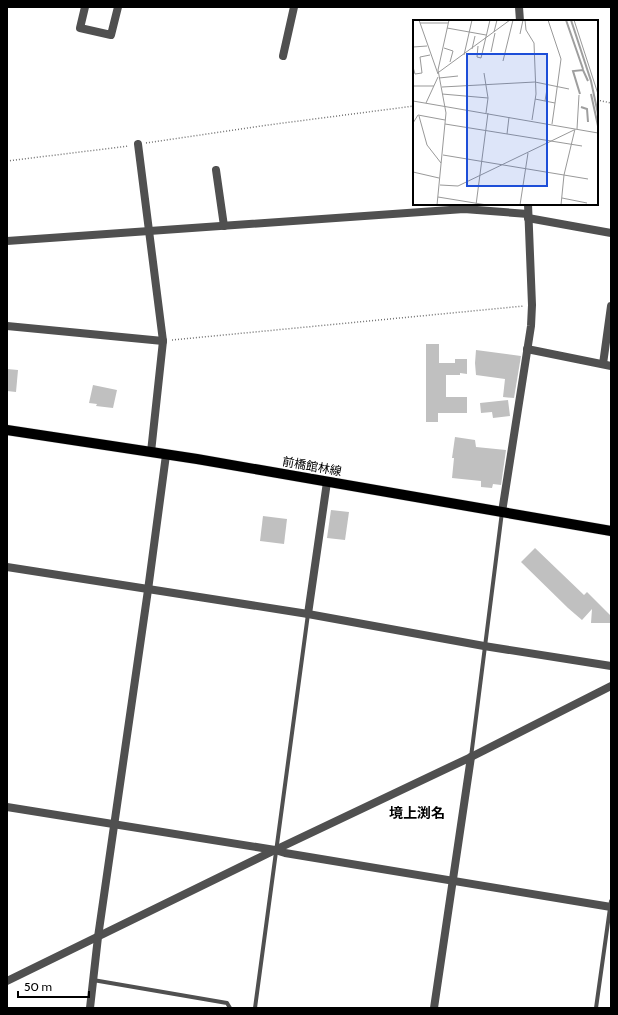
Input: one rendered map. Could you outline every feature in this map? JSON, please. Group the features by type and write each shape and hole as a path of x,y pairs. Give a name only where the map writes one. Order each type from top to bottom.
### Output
{"main road":[{"name":"前橋館林線","path":"7,431 151,452 611,531"}],"street":[{"path":"85,7 80,28 111,35 118,7"},
{"path":"283,56 294,7"},
{"path":"519,7 520,20"},
{"path":"138,144 163,341 151,452"},
{"path":"216,170 224,226"},
{"path":"502,512 531,326 532,305 528,205"},
{"path":"7,241 464,208 528,216 611,233"},
{"path":"527,349 607,365 611,306"},
{"path":"7,326 163,341"},
{"path":"90,1008 98,937 166,455"},
{"path":"308,614 327,482"},
{"path":"7,567 308,614 484,646 611,666"},
{"path":"7,981 275,850 471,757 611,686"},
{"path":"434,1008 471,757"},
{"path":"7,807 611,905"}],"lane":[{"path":"471,757 502,512"},
{"path":"254,1008 308,614"},
{"path":"596,1008 611,905"},
{"path":"93,980 227,1003 230,1008"}],"path":[{"path":"598,100 611,103"},
{"path":"7,161 413,106"},
{"path":"163,341 532,305"}],"building":[{"path":"426,344 439,344 439,363 455,363 455,359 467,359 467,374 460,373 460,375 446,375 446,397 467,397 467,413 438,413 438,422 426,422"},
{"path":"476,350 521,356 514,398 503,397 505,379 476,375"},
{"path":"7,369 18,370 16,392 7,391"},
{"path":"93,385 117,390 113,408 96,406 97,404 89,403"},
{"path":"508,400 510,416 493,418 492,412 481,413 480,403"},
{"path":"455,437 475,440 476,447 506,450 501,485 493,484 492,488 481,487 481,481 452,478 454,458 452,458"},
{"path":"331,510 349,512 345,540 327,538"},
{"path":"263,516 287,519 284,544 260,541"},
{"path":"535,548 584,595 587,592 611,616 611,623 591,623 592,609 582,620 521,562"}],"district":[{"name":"境上渕名","path":"417,813"}]}
